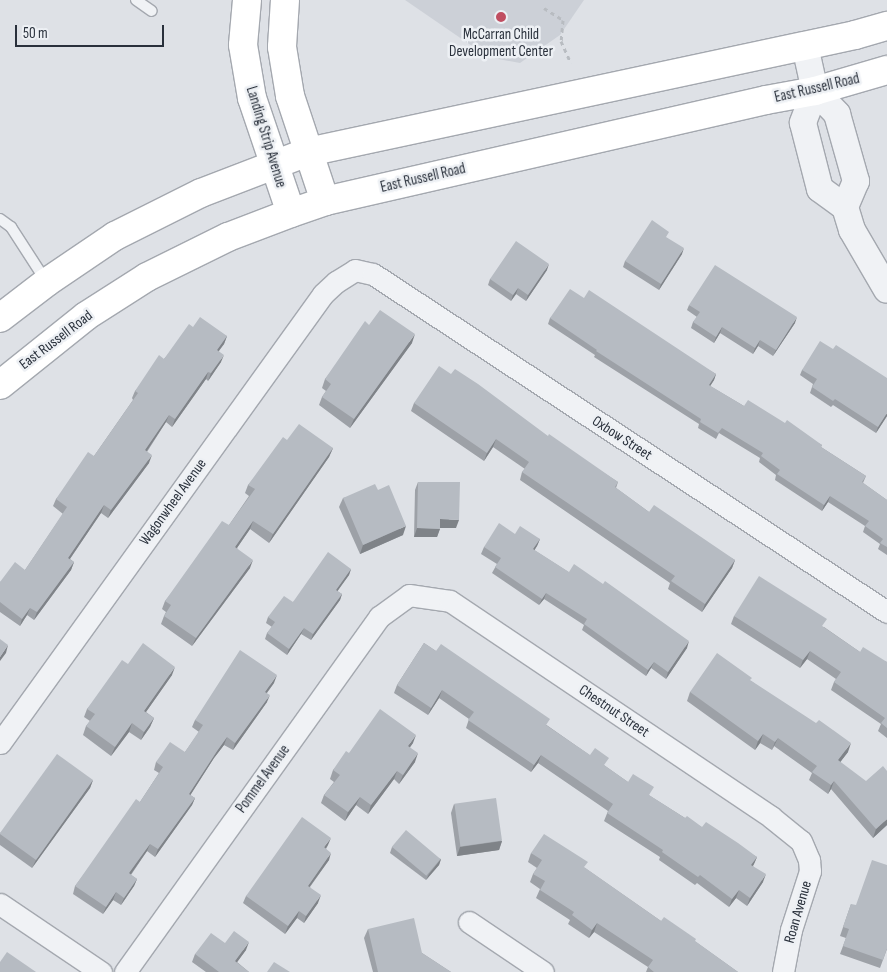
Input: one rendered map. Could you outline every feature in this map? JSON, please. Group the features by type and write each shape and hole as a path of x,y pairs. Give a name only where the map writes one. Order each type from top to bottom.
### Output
{"main road":[{"name":"Landing Strip Avenue","path":"247,0 243,45 252,98 273,165 291,212"},
{"path":"285,0 282,47 290,96 325,201"},
{"path":"0,318 46,282 115,236 202,193 308,152 805,46 887,26"},
{"name":"East Russell Road","path":"0,385 86,316 147,277 228,238 291,212 325,201 766,100 815,91 887,70"}],"street":[{"path":"805,46 815,91 837,114 856,182 845,207"},
{"path":"815,91 803,122 820,188 845,207 852,230 885,282"},
{"name":"Oxbow Street","path":"355,270 373,274 887,612"},
{"name":"Wagonwheel Avenue","path":"0,743 323,294 336,282 355,270"},
{"name":"Chestnut Street","path":"410,595 450,601 771,817 801,841 805,851"},
{"name":"Pommel Avenue","path":"125,972 379,618 410,595"},
{"name":"Roan Avenue","path":"783,972 791,930 810,871 805,851"},
{"path":"0,904 101,972"},
{"path":"470,922 543,972"}],"lane":[{"path":"136,0 152,11"},
{"path":"0,219 11,227 46,282"}],"path":[{"path":"544,8 563,20 561,41 571,63"}],"shaded area":[{"name":"McCarran Child Development Center","path":"405,0 584,0 560,35 520,63 488,57"}],"building":[{"path":"652,220 669,232 666,237 684,248 661,284 625,261"},
{"path":"516,241 549,264 528,295 518,288 513,295 490,279"},
{"path":"715,265 797,317 776,350 760,340 755,348 722,327 716,337 693,322 700,312 689,305"},
{"path":"570,289 584,298 589,290 716,374 709,385 744,406 748,400 785,423 787,420 822,445 821,447 866,476 862,482 887,500 887,547 880,543 883,539 865,526 869,521 830,496 824,505 777,474 780,470 761,456 763,453 722,428 718,433 700,422 701,419 596,351 550,318"},
{"path":"380,310 415,334 354,419 322,397 331,384 325,379 365,321 369,325"},
{"path":"200,317 227,336 217,350 224,355 211,373 208,372 175,419 169,415 145,450 152,455 111,510 104,505 68,558 74,562 37,612 30,608 22,619 0,602 0,582 15,562 25,570 67,507 56,499 88,452 94,456 138,393 135,391 159,355 164,359 189,324 193,327"},
{"path":"820,341 833,349 836,345 887,378 887,413 878,427 835,399 833,401 812,387 817,379 802,370"},
{"path":"439,366 451,374 455,369 478,384 548,436 549,434 618,482 615,487 649,512 654,505 735,560 705,604 671,581 675,576 522,472 529,462 496,439 487,453 414,403"},
{"path":"299,424 333,448 273,534 253,521 235,547 253,560 196,638 164,616 171,605 165,601 222,521 229,525 255,489 248,485 283,437 287,440"},
{"path":"418,482 460,482 459,520 440,519 440,529 417,528"},
{"path":"375,484 378,490 389,485 406,526 363,545 343,498"},
{"path":"499,523 515,534 520,526 540,539 533,549 569,572 574,564 603,584 605,581 689,641 668,672 654,662 648,670 584,624 587,619 546,593 542,599 495,567 501,558 484,547"},
{"path":"328,552 351,569 336,590 342,594 313,634 304,628 289,649 267,633 275,622 268,617 284,596 293,602"},
{"path":"759,576 827,619 822,626 860,652 863,647 887,662 887,728 881,723 885,718 834,682 841,672 810,651 803,660 734,616"},
{"path":"0,639 8,645 0,657"},
{"path":"143,643 175,667 144,711 154,718 144,732 132,723 115,747 86,726 95,714 87,709 122,660 128,664"},
{"path":"424,643 436,651 441,644 550,719 546,725 590,755 595,748 609,758 604,765 628,782 633,774 654,787 649,795 685,818 687,816 702,827 706,822 757,857 751,865 766,874 750,898 739,890 732,899 700,875 698,877 662,852 663,850 607,813 613,804 541,755 534,765 468,720 474,712 442,690 431,708 397,685"},
{"path":"240,650 277,675 265,692 270,695 235,743 227,737 189,794 195,798 158,849 150,844 129,873 137,879 124,898 116,892 106,907 75,886 136,799 140,802 163,767 156,762 170,742 185,752 203,725 195,720"},
{"path":"717,653 752,678 750,680 816,723 819,720 851,743 838,760 866,781 883,766 887,771 887,819 876,829 834,781 831,785 812,772 817,766 778,738 775,742 763,734 758,741 690,692"},
{"path":"380,709 416,735 408,746 418,753 403,775 397,771 371,805 360,797 348,812 324,795 340,775 333,770 346,751 349,753"},
{"path":"57,754 93,780 36,860 0,833"},
{"path":"496,798 502,841 460,846 454,804"},
{"path":"302,817 331,838 324,847 331,853 308,886 321,895 306,916 299,911 288,926 246,896"},
{"path":"406,830 440,859 426,876 392,847"},
{"path":"544,834 588,862 584,867 661,921 664,917 738,972 654,972 648,967 653,960 597,923 592,930 572,915 574,912 540,890 545,881 533,874 542,860 531,853"},
{"path":"872,860 887,865 887,948 883,960 843,946 849,929 843,927 851,904 856,905"},
{"path":"414,918 422,953 451,972 378,972 368,929"},
{"path":"234,931 249,942 235,961 249,972 219,972 195,954 211,933 225,943"},
{"path":"7,952 36,972 0,972 0,962"},
{"path":"274,962 290,972 267,972"}],"place":[{"name":"McCarran Child Development Center","path":"501,17"}]}
